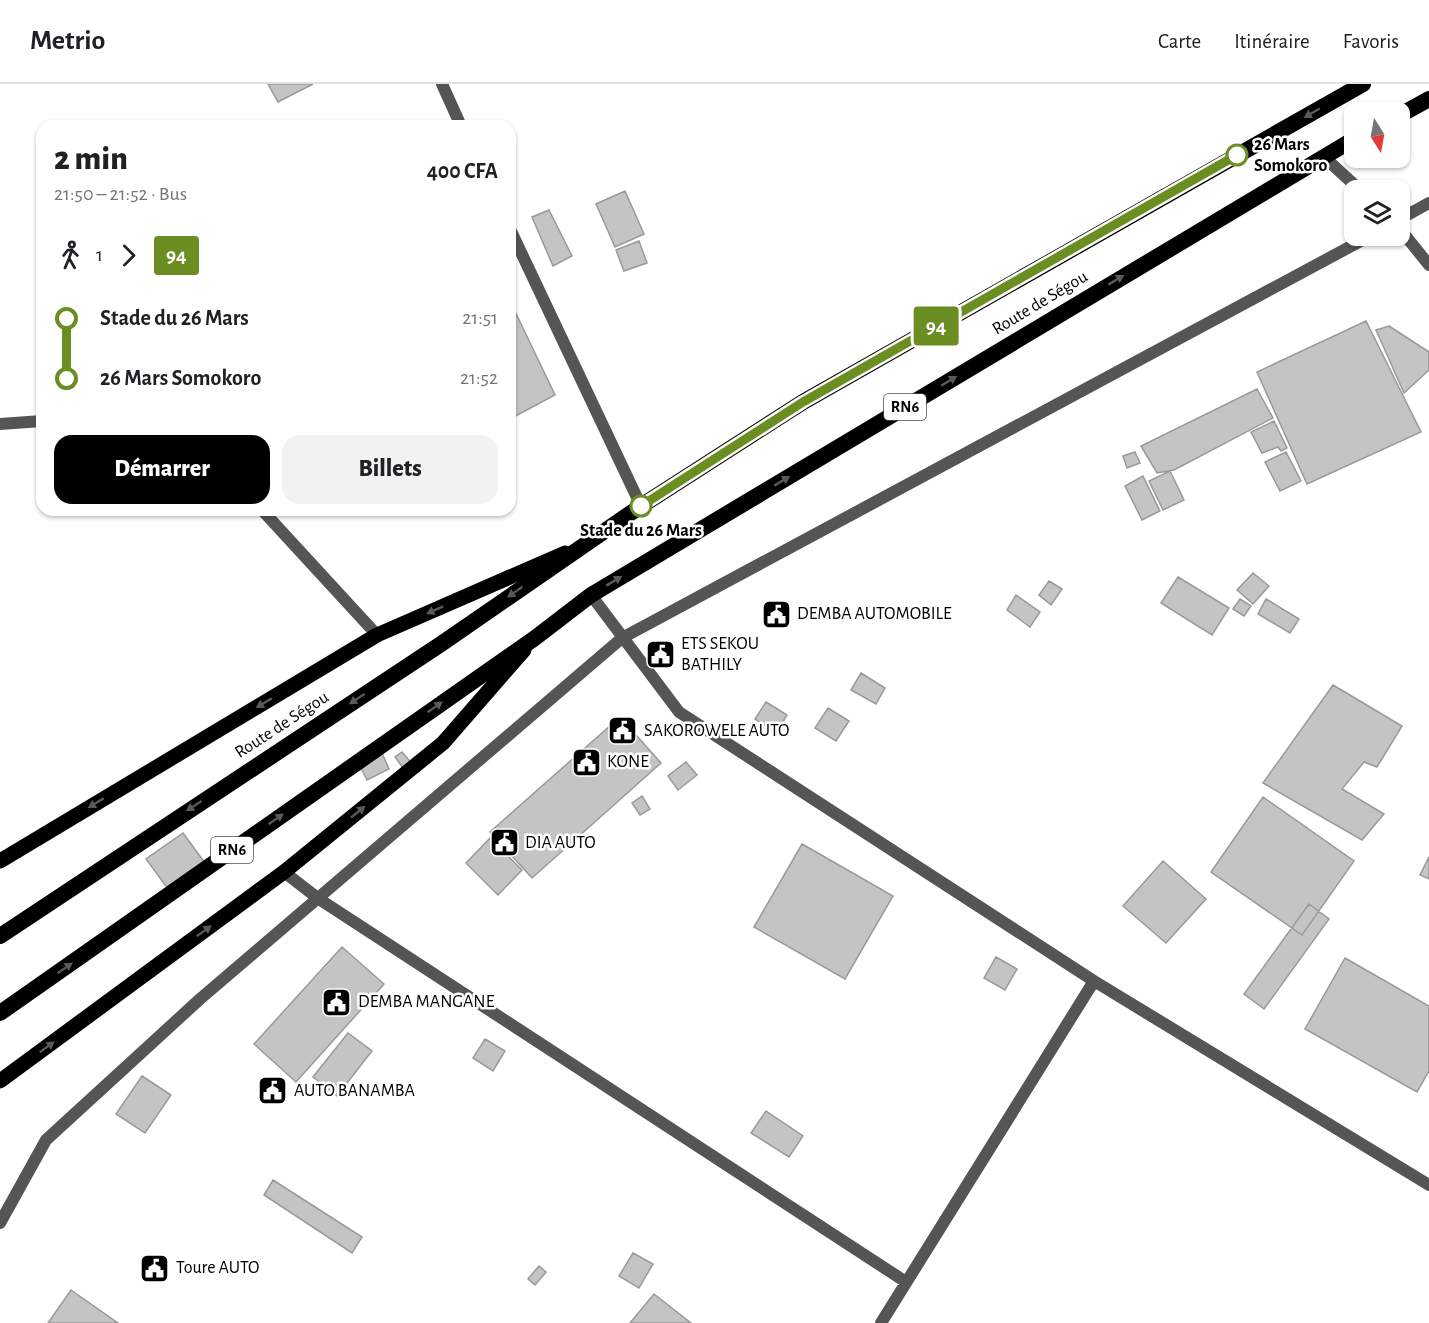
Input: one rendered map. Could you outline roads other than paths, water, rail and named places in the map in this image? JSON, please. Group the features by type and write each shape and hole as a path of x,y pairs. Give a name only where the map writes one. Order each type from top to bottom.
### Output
{"highway":[{"name":"Route de Ségou","path":"0,936 441,644 641,506 803,402 1363,84"},
{"path":"1410,109 1429,99"},
{"name":"Route de Ségou","path":"0,1014 535,638 591,595 1344,144"}],"main road":[{"name":"Route de Ségou","path":"0,861 377,636 584,544"},
{"name":"Route de Ségou","path":"0,1081 284,872 443,743 535,638"}],"street":[{"path":"442,84 458,120"},
{"path":"1323,156 1349,180"},
{"path":"1410,213 1429,203"},
{"path":"1410,241 1429,265"},
{"path":"516,242 641,506"},
{"path":"0,1224 46,1140 200,999 622,638 1351,246"},
{"path":"0,424 36,421"},
{"path":"267,516 377,636"},
{"path":"591,595 679,712 1094,981 1429,1185"},
{"path":"284,872 319,899 906,1282"},
{"path":"881,1323 1094,981"}],"place":[{"name":"26 Mars Somokoro","path":"1237,155"},
{"name":"Stade du 26 Mars","path":"641,506"},
{"name":"DEMBA AUTOMOBILE","path":"776,614"},
{"name":"ETS SEKOU BATHILY","path":"660,654"},
{"name":"SAKOROWELE AUTO","path":"623,731"},
{"name":"KONE","path":"586,762"},
{"name":"DIA AUTO","path":"504,843"},
{"name":"DEMBA MANGANE","path":"337,1002"},
{"name":"AUTO BANAMBA","path":"273,1091"},
{"name":"Toure AUTO","path":"155,1268"}]}
